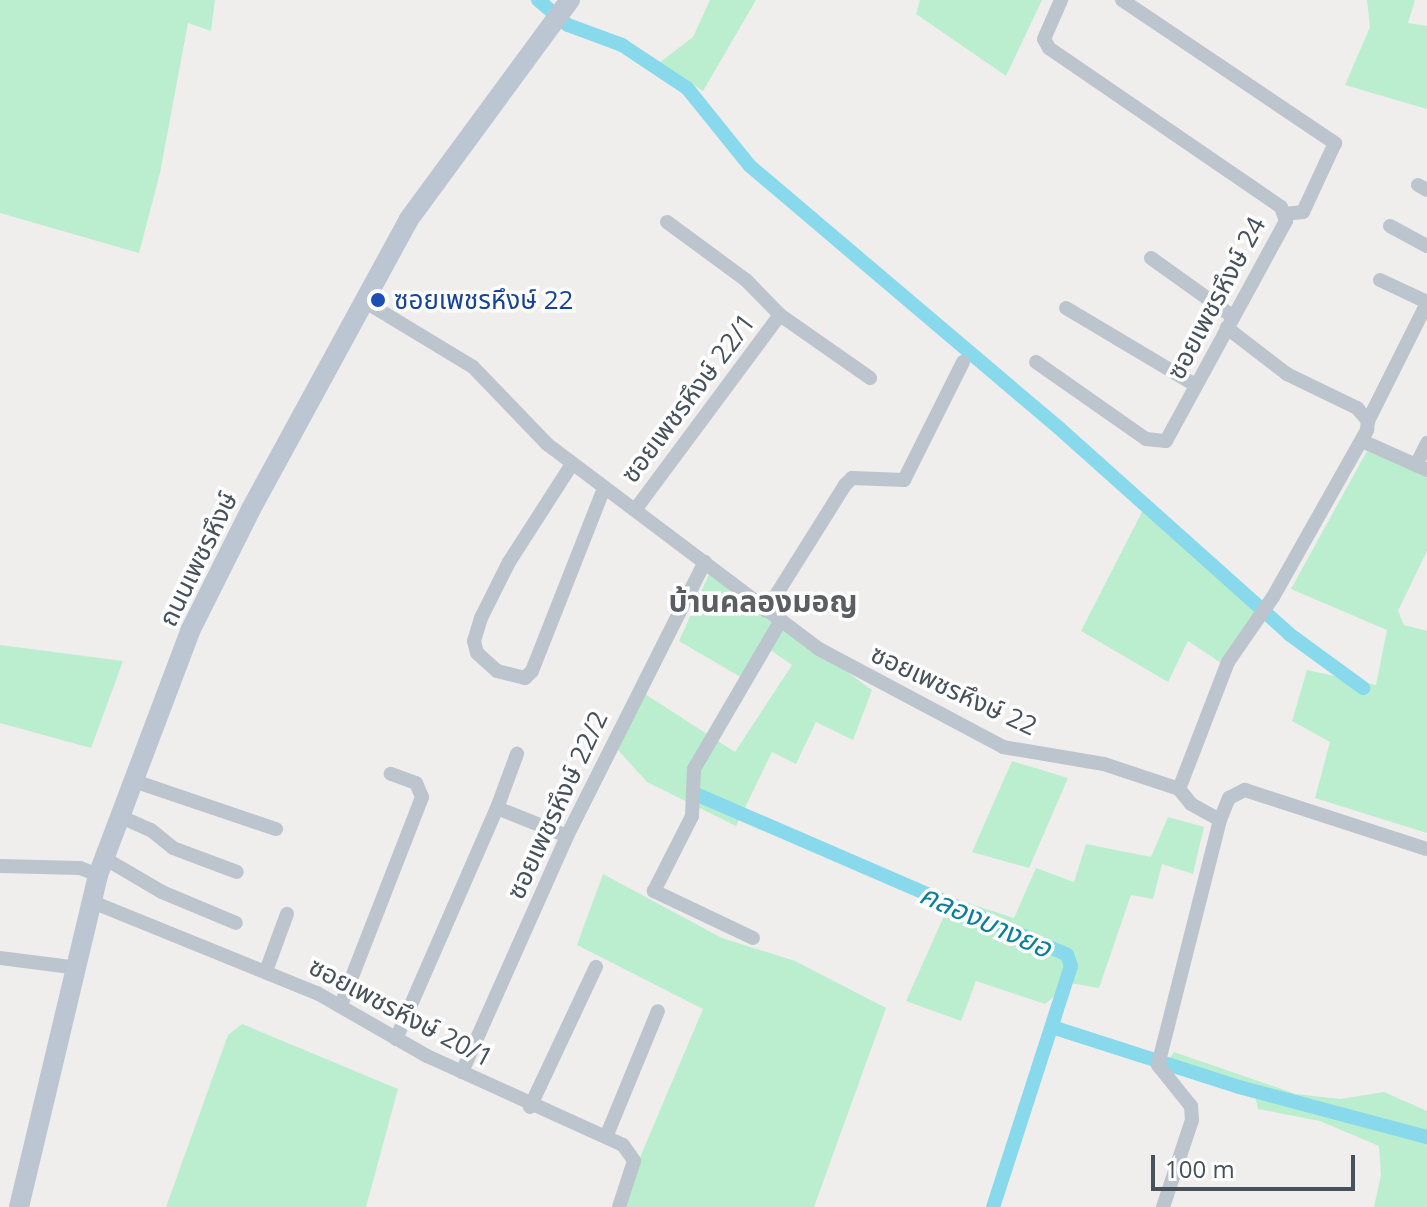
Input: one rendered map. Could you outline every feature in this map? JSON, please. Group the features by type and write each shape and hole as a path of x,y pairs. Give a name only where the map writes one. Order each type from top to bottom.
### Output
{"main road":[{"name":"ถนนเพชรหึงษ์","path":"19,1207 78,968 90,901 119,816 204,604 409,219 570,0"}],"street":[{"name":"ซอยเพชรหึงษ์ 24","path":"1036,362 1153,443 1166,441 1285,214 1049,48 1044,39 1061,0"},
{"path":"1122,0 1335,143 1303,212 1285,214"},
{"name":"ซอยเพชรหึงษ์ 22/1","path":"667,222 746,280 780,315 870,378"},
{"path":"1390,226 1427,246"},
{"path":"1151,258 1287,374 1357,408 1368,421"},
{"path":"1179,789 1228,662 1273,597 1362,441 1368,421 1427,303 1380,280"},
{"name":"ซอยเพชรหึงษ์ 22","path":"364,301 488,379 572,464 705,562 780,622 866,677 1003,747 1104,764 1179,789 1191,804 1220,820"},
{"path":"1066,308 1195,385"},
{"name":"ซอยเพชรหึงษ์ 22/1","path":"635,510 780,315"},
{"path":"766,611 852,478 904,480 963,362"},
{"path":"1362,441 1422,467 1427,443"},
{"path":"572,464 509,562 481,618 474,641 477,653 497,671 525,678 532,671 604,488"},
{"name":"ซอยเพชรหึงษ์ 22/2","path":"462,1072 567,836 705,562"},
{"path":"753,938 654,891 692,816 694,769 780,622"},
{"path":"396,1039 497,808 517,754"},
{"path":"341,1005 422,797 416,783 391,774"},
{"path":"134,781 276,829"},
{"path":"1163,1207 1192,1120 1191,1106 1160,1058 1220,820 1229,798 1245,790 1427,849"},
{"path":"497,808 567,836"},
{"path":"119,816 151,830 173,848 237,872"},
{"path":"0,866 101,866 236,923"},
{"name":"ซอยเพชรหึงษ์ 20/1","path":"90,901 266,971 341,1005 396,1039 530,1107 623,1145 634,1161 619,1207"},
{"path":"266,971 287,914"},
{"path":"0,958 78,968"},
{"path":"530,1107 596,967"},
{"path":"606,1137 658,1011"}],"green space":[{"path":"0,0 215,0 211,31 188,23 160,173 139,253 0,213"},
{"path":"710,0 756,0 703,91 659,63 693,37"},
{"path":"920,0 1042,0 1006,76 916,14"},
{"path":"1367,0 1415,0 1408,23 1427,26 1427,109 1345,85 1370,27"},
{"path":"1367,451 1427,476 1427,551 1398,611 1404,625 1427,631 1427,833 1315,798 1330,742 1292,721 1307,670 1376,685 1387,630 1291,589"},
{"path":"1152,505 1261,605 1221,663 1188,641 1168,682 1081,631 1145,506"},
{"path":"710,572 872,690 853,740 816,722 796,764 772,752 736,826 647,782 618,750 645,694 735,752 792,665 769,649 749,682 679,641"},
{"path":"0,645 123,661 91,748 0,723"},
{"path":"1012,761 1068,778 1029,868 972,852"},
{"path":"1168,817 1204,827 1193,874 1162,864 1153,899 1131,895 1099,988 1070,983 1045,1004 976,981 961,1021 906,1001 952,898 1014,918 1036,868 1074,882 1086,844 1151,857"},
{"path":"603,874 722,938 795,961 886,1008 814,1207 626,1207 641,1155 703,1009 577,945"},
{"path":"242,1024 398,1089 366,1207 166,1207 228,1035"},
{"path":"1174,1052 1296,1094 1340,1099 1384,1092 1427,1111 1427,1207 1374,1207 1381,1175 1379,1146 1320,1121 1258,1109 1255,1095 1165,1065"}],"waterway":[{"path":"538,0 568,25 622,45 687,88 750,166 1059,428 1289,634 1363,688"},
{"name":"คลองบางยอ","path":"698,795 1067,955 1071,966 993,1207"},
{"name":"คลองบางยอ","path":"1052,1027 1239,1087 1427,1137"}],"place":[{"name":"ซอยเพชรหึงษ์ 22","path":"378,300"}],"district":[{"name":"บ้านคลองมอญ","path":"763,601"}]}
